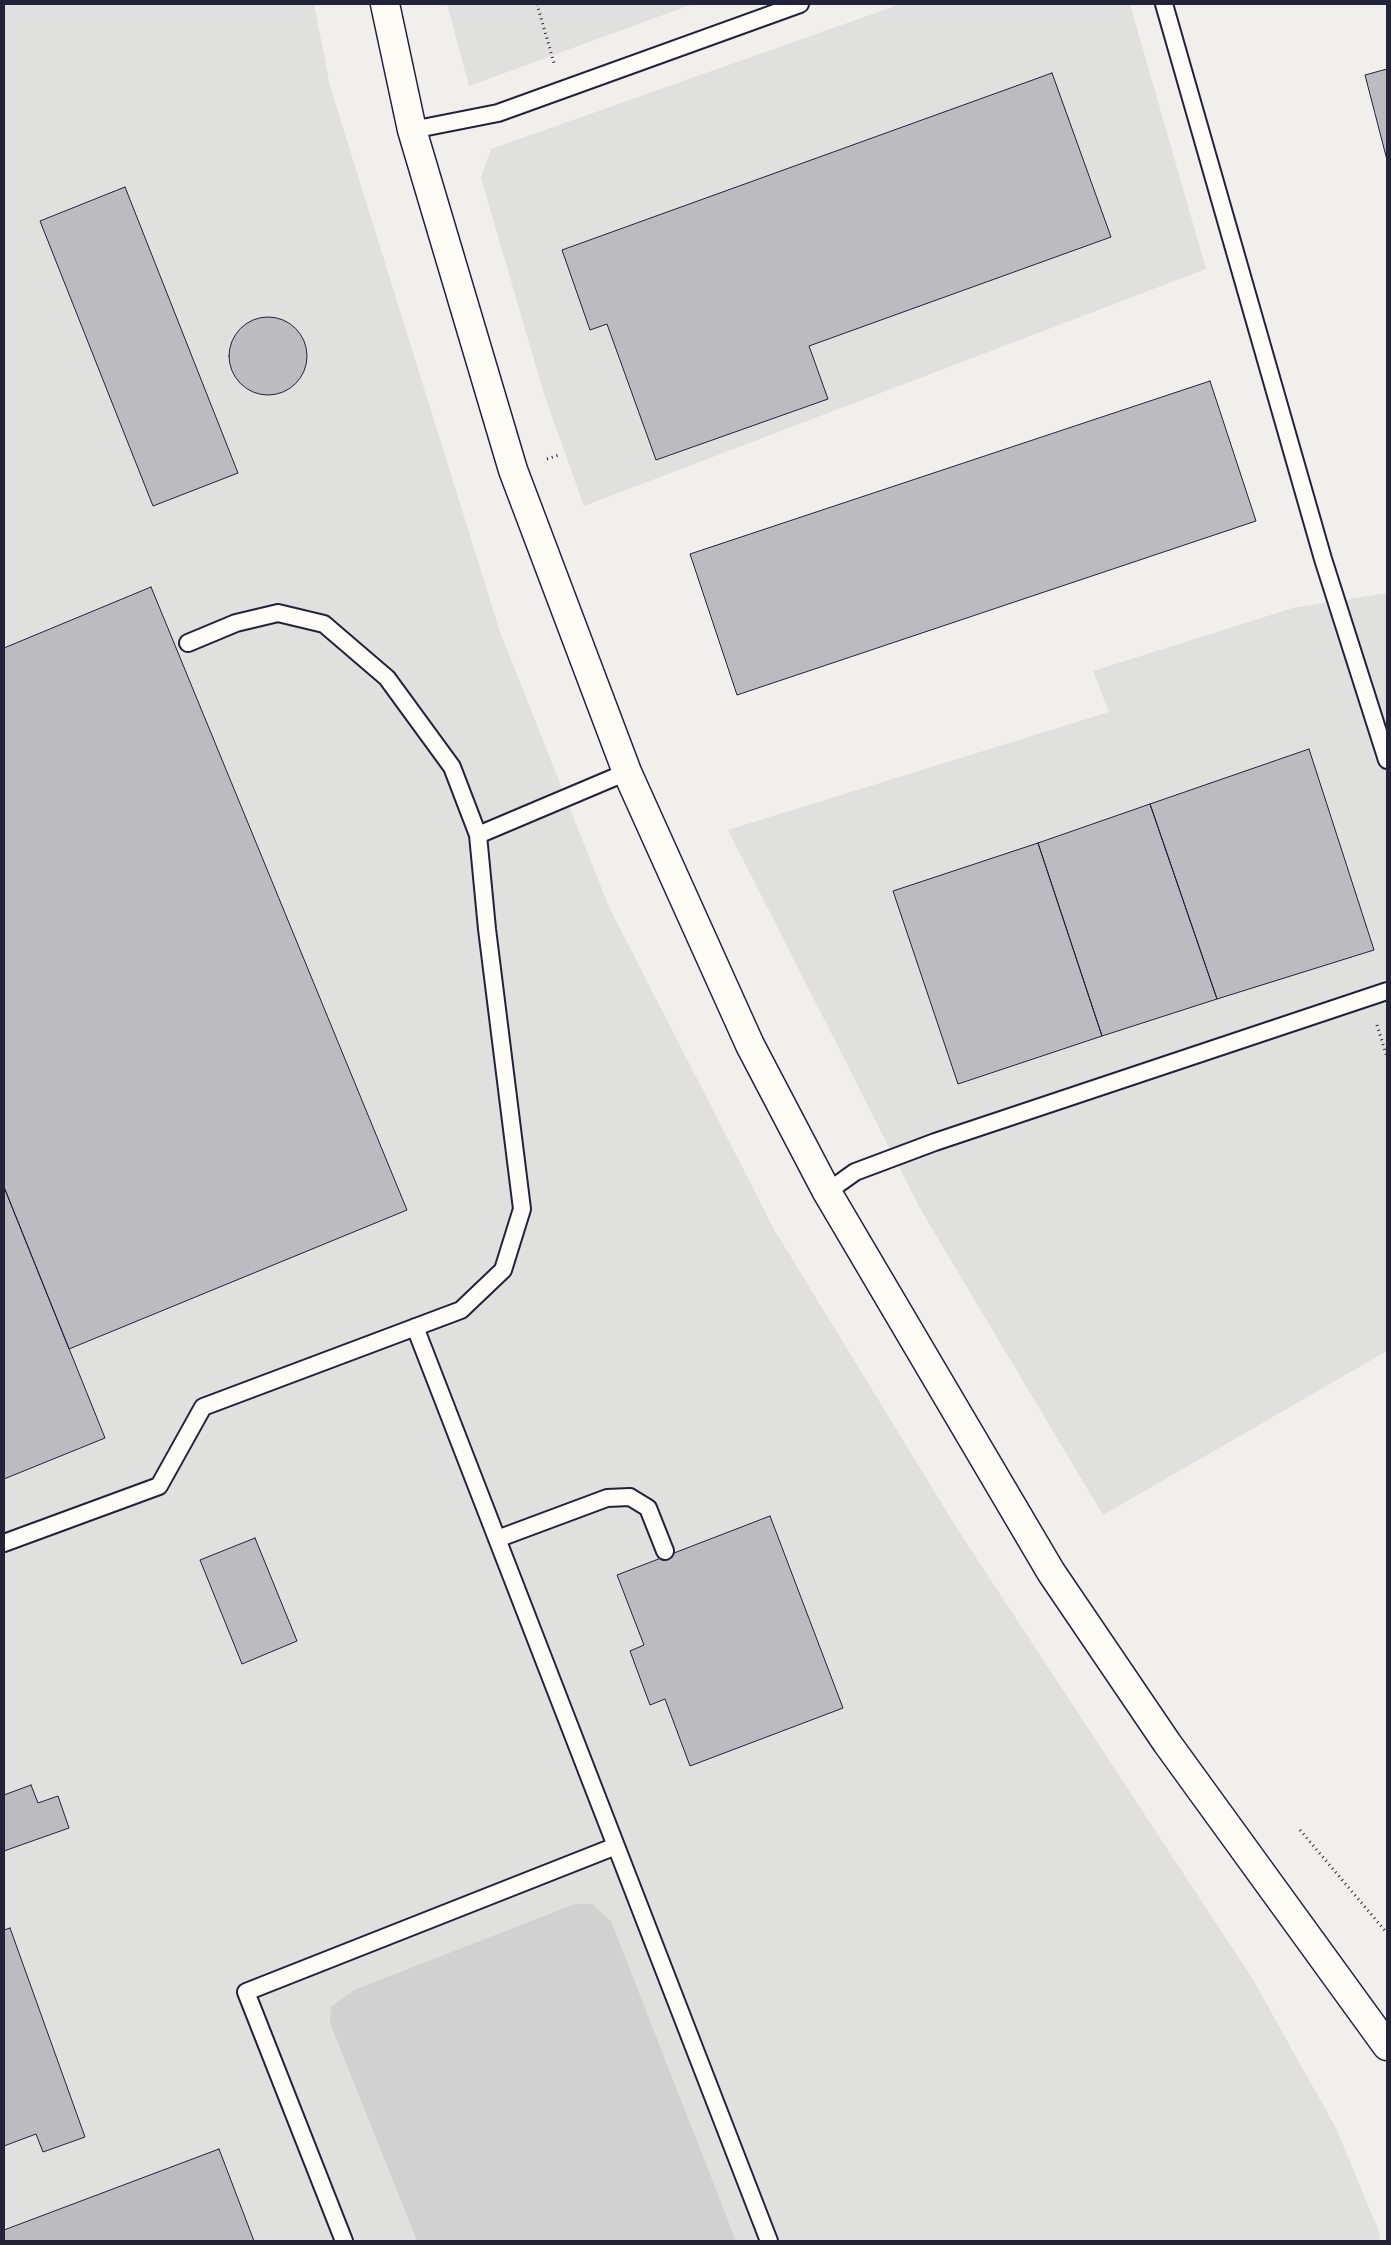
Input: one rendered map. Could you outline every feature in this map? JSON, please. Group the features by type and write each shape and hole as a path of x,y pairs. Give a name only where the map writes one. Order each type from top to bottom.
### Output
{"main road":[{"path":"385,4 412,130 513,470 627,772 750,1045 827,1192 1051,1572 1167,1743 1387,2046"}],"lane":[{"path":"412,130 498,112 800,4"},
{"path":"1164,4 1323,559 1387,760"},
{"path":"4,1543 159,1486 203,1407 461,1310 503,1270 522,1209 488,939 478,835 452,767 387,678 324,624 278,613 236,623 188,642"},
{"path":"478,835 627,772"},
{"path":"827,1192 855,1172 935,1142 1387,991"},
{"path":"415,1327 769,2241"},
{"path":"497,1539 607,1498 630,1496 648,1508 665,1551"},
{"path":"344,2241 246,1992 616,1846"}],"path":[{"path":"538,4 561,90"},
{"path":"1300,1830 1387,1933"}],"shaded area":[{"path":"4,4 314,4 330,86 500,632 609,907 775,1231 958,1530 1252,1978 1336,2128 1380,2234 1379,2241 4,2241"},
{"path":"447,4 693,4 469,86"},
{"path":"901,4 1130,4 1206,269 584,506 544,394 481,178 491,149"},
{"path":"1387,593 1387,1351 1103,1515 922,1212 728,830 1109,712 1093,671 1293,608"},
{"path":"575,1904 592,1904 611,1921 736,2241 417,2241 330,2023 331,2007 354,1990"}],"building":[{"path":"1387,69 1387,160 1365,75"},
{"path":"1052,73 1111,237 809,346 828,399 656,460 607,324 590,330 562,250"},
{"path":"125,187 238,473 153,506 40,221"},
{"path":"268,317 283,320 295,329 304,341 307,356 304,371 295,383 283,392 268,395 253,392 241,383 232,371 229,356 232,341 241,329 253,320"},
{"path":"1210,381 1256,521 737,695 690,554"},
{"path":"151,587 407,1210 69,1349 4,1187 4,648"},
{"path":"1309,749 1374,950 1217,999 1150,804"},
{"path":"1150,804 1217,999 1102,1036 1038,843"},
{"path":"1038,843 1102,1036 958,1084 893,891"},
{"path":"4,1187 105,1438 4,1479"},
{"path":"770,1516 843,1708 690,1766 665,1699 650,1705 630,1651 644,1645 617,1575"},
{"path":"255,1538 297,1641 242,1664 200,1560"},
{"path":"31,1785 38,1803 58,1796 69,1828 4,1851 4,1795"},
{"path":"10,1928 85,2137 43,2152 36,2134 4,2146 4,1930"},
{"path":"219,2149 254,2241 4,2241 4,2230"}]}
